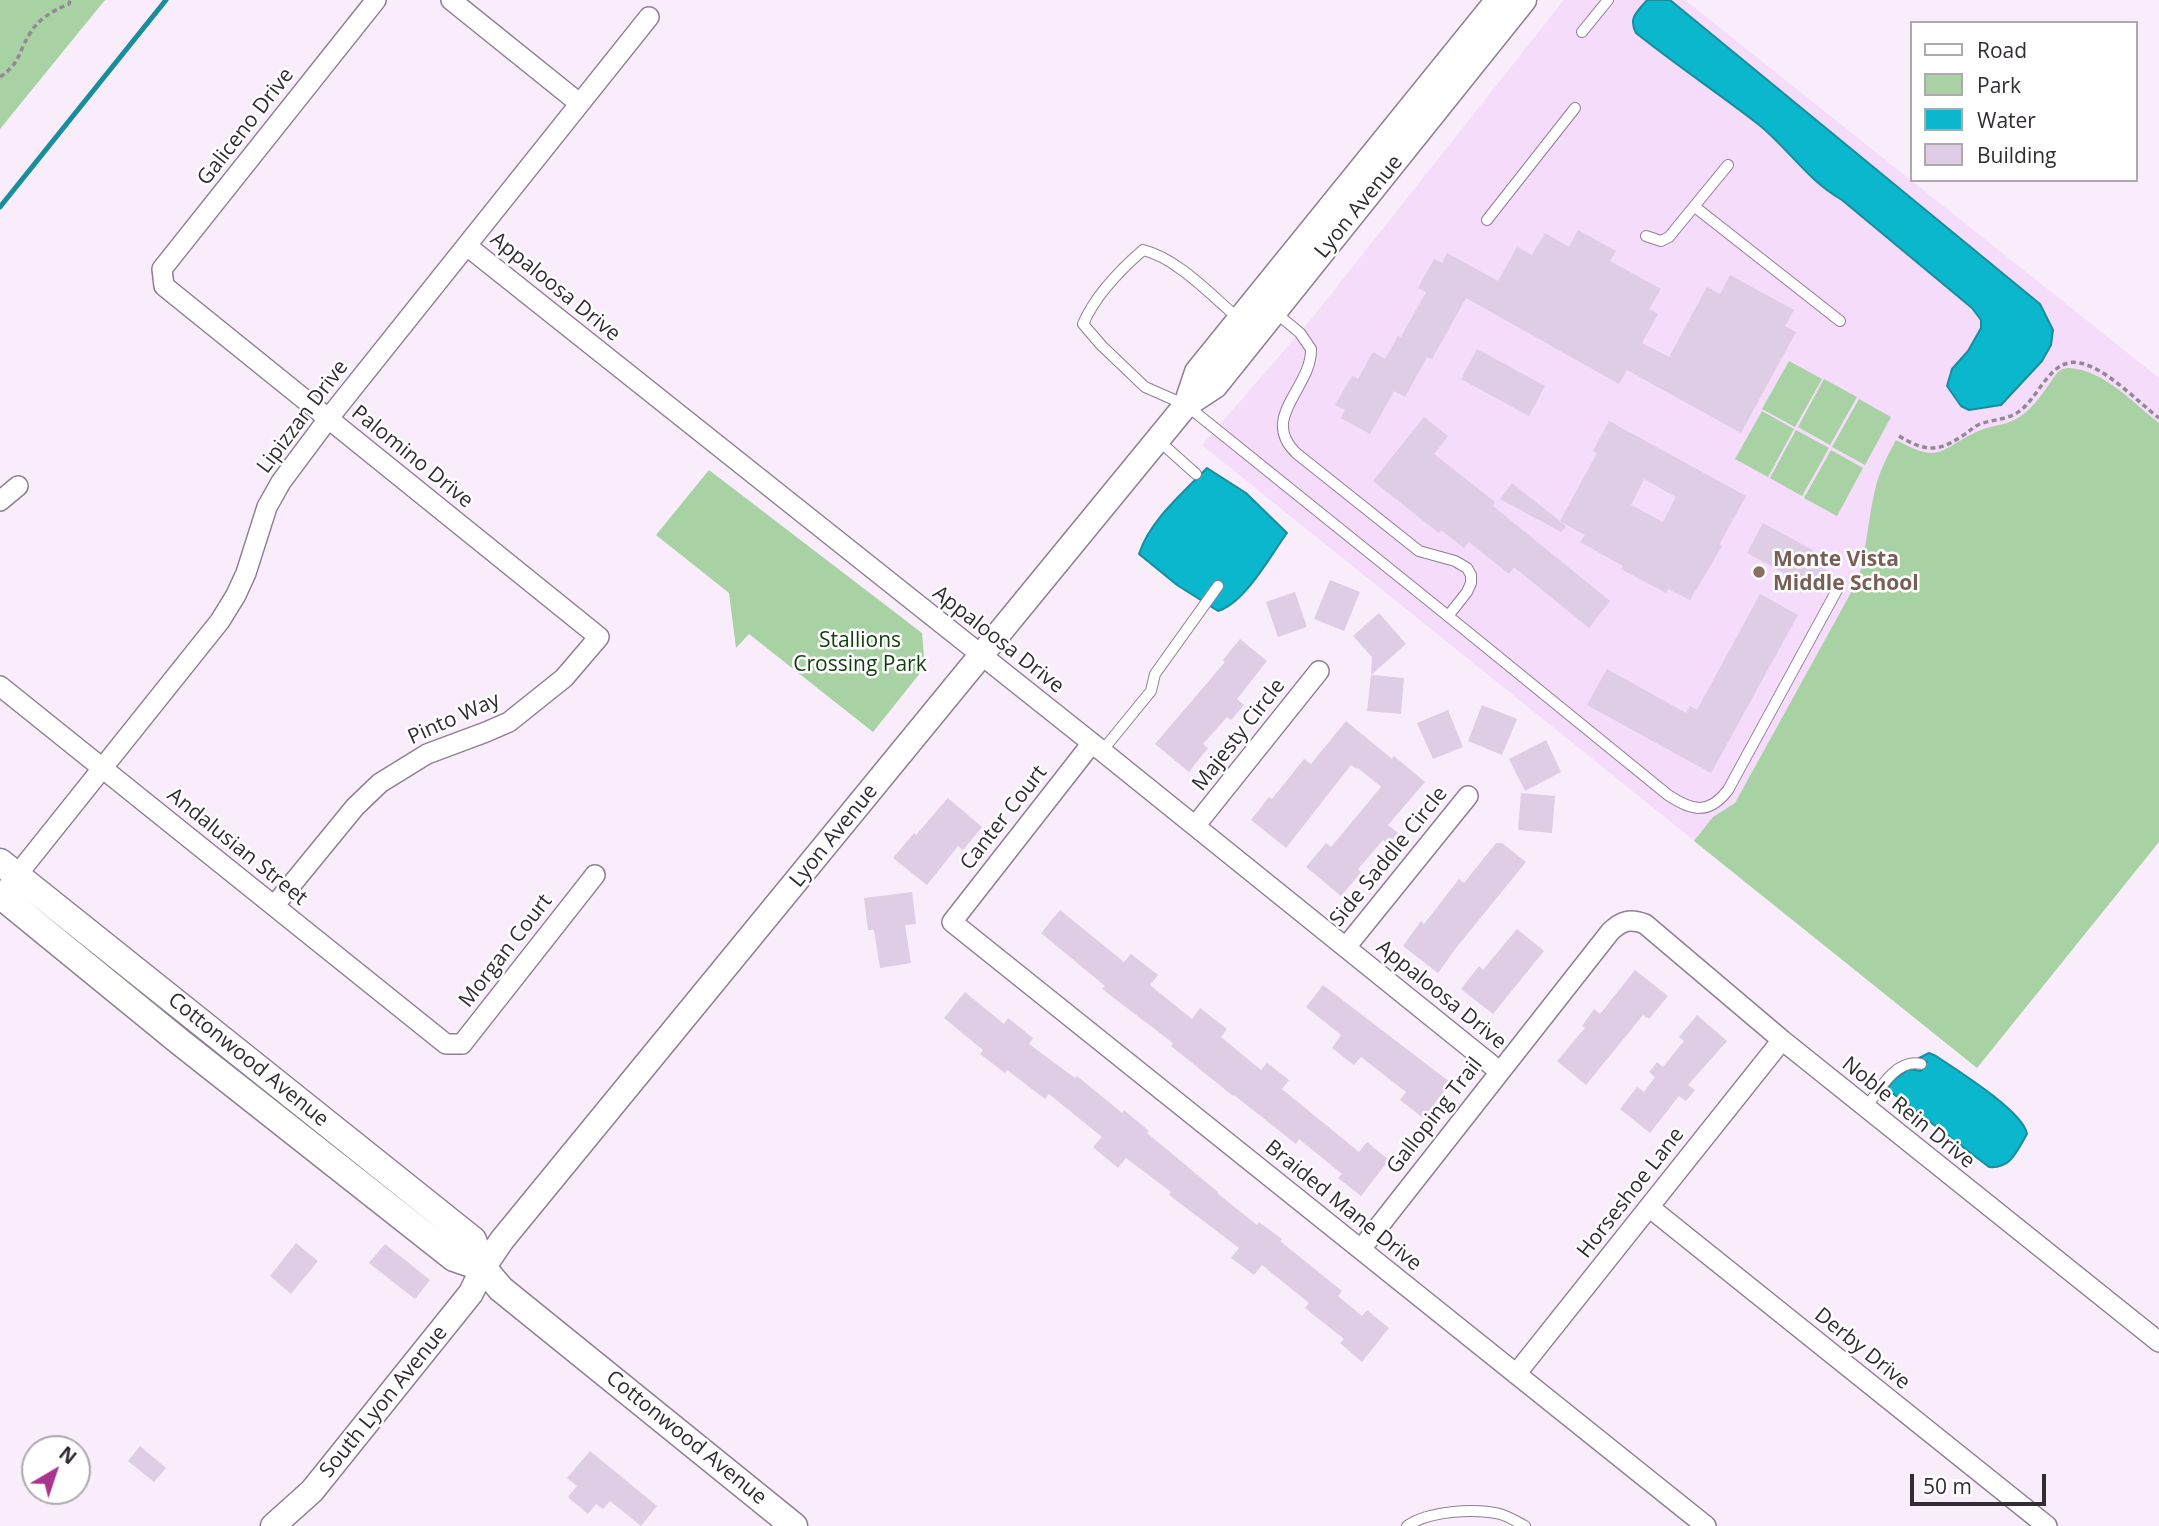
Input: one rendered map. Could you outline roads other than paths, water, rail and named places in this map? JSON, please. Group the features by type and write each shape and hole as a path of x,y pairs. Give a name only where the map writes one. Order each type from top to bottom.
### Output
{"main road":[{"name":"Cottonwood Avenue","path":"4,882 180,1042 454,1258 483,1268 501,1289 794,1526"}],"street":[{"name":"Galiceno Drive","path":"164,286 162,269 376,0"},
{"path":"451,0 579,103"},
{"name":"Lyon Avenue","path":"1186,405 1197,372 1498,0"},
{"name":"Lyon Avenue","path":"483,1268 502,1240 1186,405 1215,386 1524,0"},
{"name":"Lipizzan Drive","path":"4,882 102,767 220,621 236,596 267,507 281,482 328,419 649,17"},
{"name":"Appaloosa Drive","path":"467,246 1499,1071"},
{"name":"Palomino Drive","path":"164,286 599,637"},
{"path":"0,501 18,485"},
{"name":"Pinto Way","path":"274,906 355,807 380,783 427,754 509,722 564,678 599,637"},
{"name":"Majesty Circle","path":"1195,826 1319,671"},
{"name":"Andalusian Street","path":"0,686 446,1044"},
{"name":"Canter Court","path":"952,922 1097,747"},
{"name":"Side Saddle Circle","path":"1346,947 1468,796"},
{"name":"Morgan Court","path":"446,1044 462,1044 595,875"},
{"name":"Noble Rein Drive","path":"1630,921 1645,924 1782,1040 2159,1342"},
{"name":"Galloping Trail","path":"1361,1249 1610,932 1619,923 1630,921"},
{"name":"Braided Mane Drive","path":"952,922 1706,1526"},
{"name":"Horseshoe Lane","path":"1516,1374 1782,1040"},
{"name":"Derby Drive","path":"1649,1207 2047,1526"},
{"name":"South Lyon Avenue","path":"273,1526 312,1492 471,1293 483,1268"}],"lane":[{"path":"1582,33 1608,0"},
{"path":"1487,220 1576,108"},
{"path":"1646,236 1661,241 1669,237 1728,165"},
{"path":"1695,207 1840,321"},
{"path":"1239,318 1179,269 1155,253 1143,250 1126,265 1090,309 1083,324 1101,346 1145,387 1186,405 1682,804 1698,808 1712,806 1728,790 1837,590"},
{"path":"1275,312 1300,333 1311,349 1309,367 1283,417 1285,441 1296,453 1419,551 1455,561 1467,568 1471,583 1448,615"},
{"path":"1157,440 1196,474"},
{"path":"1097,747 1151,691 1155,674 1217,586"},
{"path":"1866,1108 1902,1065 1911,1062 1921,1064"},
{"path":"1407,1526 1416,1519 1465,1510 1502,1514 1525,1526"}],"water":[{"path":"1647,0 1670,0 2040,304 2053,330 2051,345 2042,361 2001,405 1969,410 1961,406 1947,386 1952,369 1968,351 1981,328 1981,320 1972,308 1818,183 1758,124 1636,33 1633,19"},
{"path":"1207,468 1246,493 1287,533 1247,589 1238,599 1218,611 1177,585 1139,554 1159,518"},
{"path":"1929,1053 1988,1092 2023,1125 2027,1134 2008,1162 1989,1167 1887,1089 1909,1069 1921,1071 1927,1062 1919,1058"}],"waterway":[{"path":"0,207 166,0"}],"place":[{"name":"Monte Vista Middle School","path":"1759,572"}],"park label":[{"name":"Stallions Crossing Park","path":"860,653"}]}
